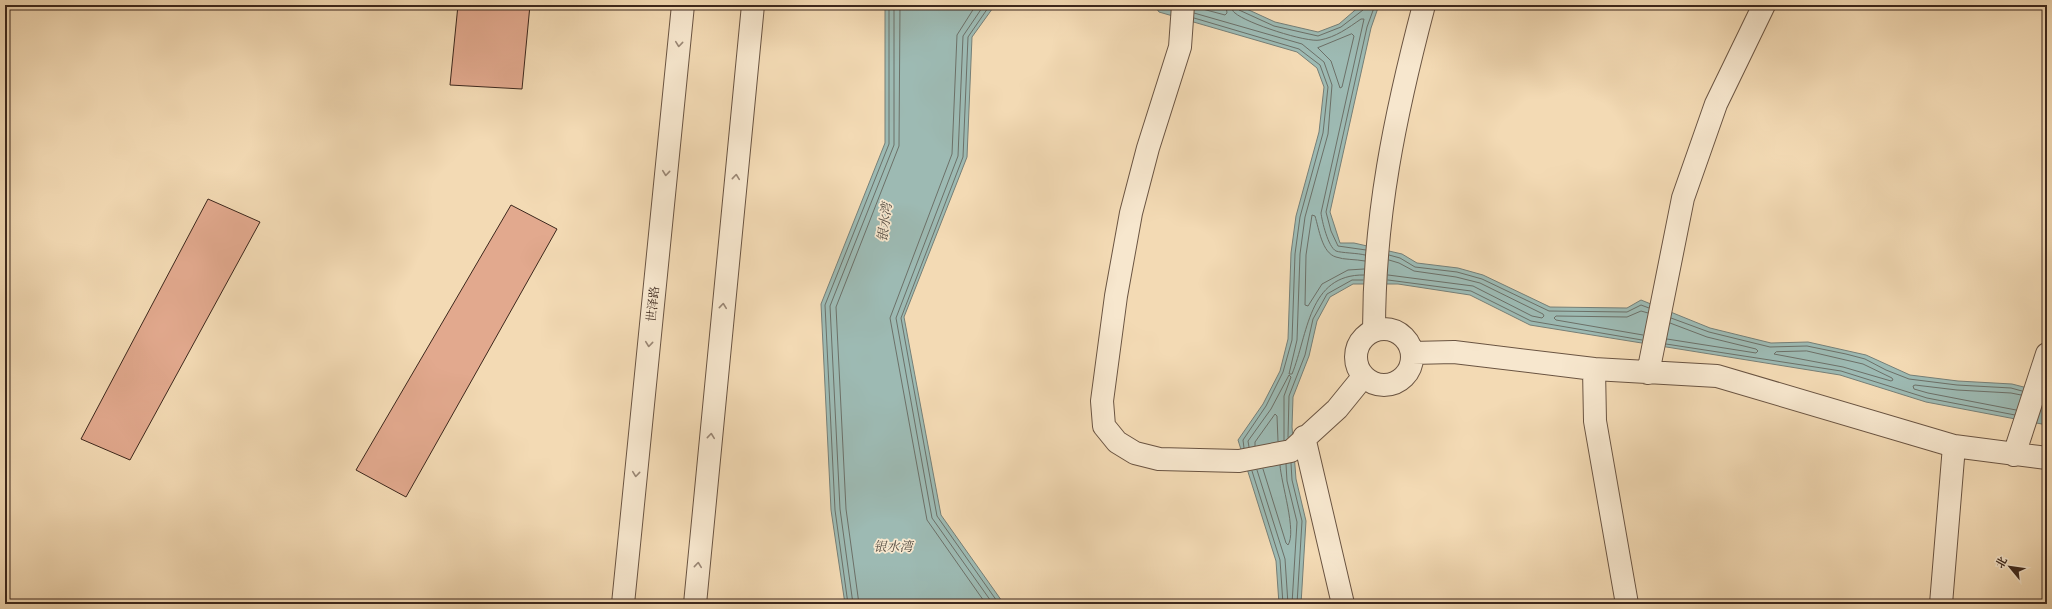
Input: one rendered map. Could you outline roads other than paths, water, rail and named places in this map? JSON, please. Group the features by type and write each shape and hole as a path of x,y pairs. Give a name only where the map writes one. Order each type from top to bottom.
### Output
{"street":[{"name":"世泽路","path":"623,604 683,5"},
{"path":"695,604 753,5"},
{"path":"1184,5 1180,47 1148,148 1131,213 1116,296 1102,401 1104,426 1118,442 1135,453 1159,459 1238,461 1297,444 1337,409 1363,377"},
{"path":"1374,330 1374,292 1378,234 1388,158 1405,76 1424,5"},
{"path":"1650,364 1683,198 1716,104 1764,5"},
{"path":"1383,328 1400,334 1407,341 1412,353 1410,368 1405,376 1389,385 1380,385 1363,377 1356,360 1356,351 1360,342 1374,330 1383,328"},
{"path":"1412,353 1454,352 1594,369 1650,364 1717,376 1954,446 2014,455 2047,458"},
{"path":"2014,455 2044,364"},
{"path":"1594,369 1595,421 1627,604"},
{"path":"1297,444 1343,604"},
{"path":"1941,604 1954,446"}],"water":[{"name":"银水湾","path":"885,5 995,5 972,37 967,157 904,317 941,515 1004,604 845,604 831,510 821,304 885,143"},
{"path":"1154,5 1238,5 1275,22 1318,32 1339,24 1361,5 1379,5 1371,28 1330,212 1340,243 1354,243 1402,254 1417,263 1458,268 1483,275 1550,307 1627,308 1641,300 1710,328 1771,343 1808,342 1866,355 1910,375 1958,381 2012,384 2047,393 2047,425 1926,402 1840,375 1530,325 1470,295 1398,284 1353,284 1330,297 1317,321 1309,356 1293,397 1292,427 1296,479 1306,521 1301,604 1279,604 1276,561 1238,440 1263,404 1280,371 1288,339 1291,253 1296,216 1319,132 1324,87 1317,68 1297,52 1159,12"}]}
